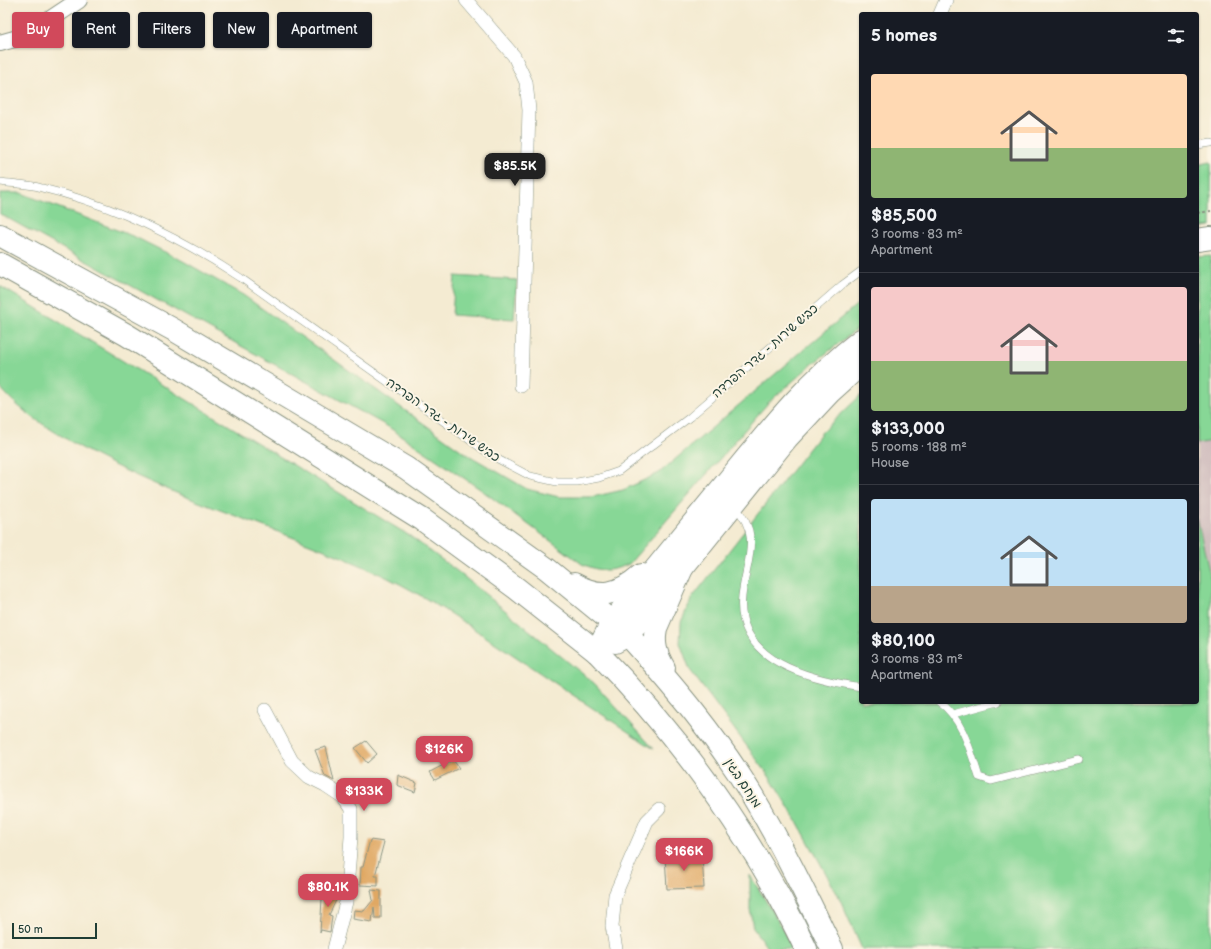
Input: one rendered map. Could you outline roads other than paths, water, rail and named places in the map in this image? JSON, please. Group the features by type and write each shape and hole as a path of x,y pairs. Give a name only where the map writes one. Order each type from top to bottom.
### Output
{"highway":[{"path":"0,235 174,330 355,436 406,468 546,568 587,591 610,593 620,590 674,546"},
{"path":"1199,240 1211,238"},
{"path":"0,264 127,335 416,516 516,588 597,652 635,691 699,771 729,813 788,911 806,949"},
{"path":"620,628 674,546 796,401 842,355 859,342"},
{"path":"597,652 683,566 809,414 859,366"},
{"path":"674,687 656,654 654,638 660,617 683,566"},
{"name":"מנחם בגין","path":"546,568 620,628 674,687 721,748 752,794 786,854 832,949"}],"street":[{"path":"0,43 25,36 79,0"},
{"path":"466,0 514,56 526,82 529,110 521,386"},
{"path":"941,12 946,0"},
{"path":"265,710 292,761 309,777 325,785 343,797 351,809 351,837 346,902 334,949"},
{"path":"616,949 612,926 615,894 647,821 659,809"}],"lane":[{"path":"1199,145 1211,143"},
{"name":"כביש שירות - גדר הפרדה","path":"0,182 41,187 104,206 145,222 186,244 213,259 307,323 492,456 530,476 557,482 577,482 600,478 619,471 690,416 842,285 859,272"},
{"path":"733,505 744,516 751,536 742,596 742,621 754,644 770,658 798,672 837,684 859,687"},
{"path":"941,704 953,714 970,750 979,777 991,781 1079,759"},
{"path":"953,714 990,704"}]}
